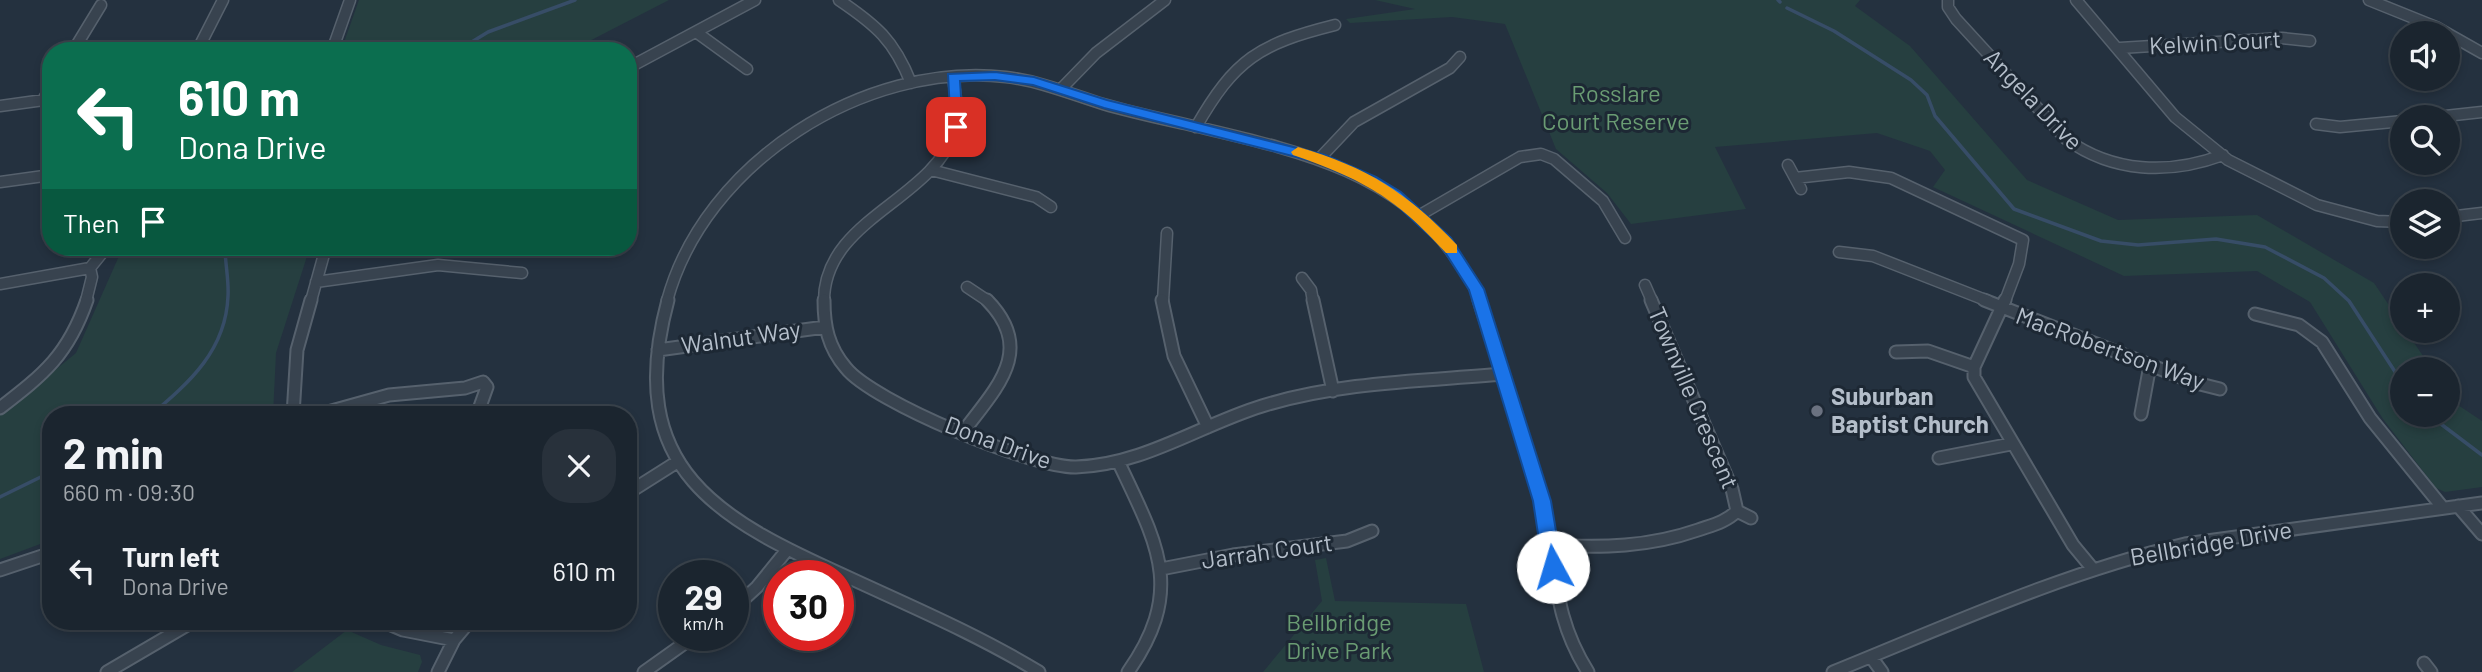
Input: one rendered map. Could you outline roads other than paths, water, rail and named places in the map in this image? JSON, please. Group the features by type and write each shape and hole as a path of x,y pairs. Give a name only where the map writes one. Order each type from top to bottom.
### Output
{"street":[{"path":"202,42 223,0"},
{"path":"335,42 350,0"},
{"path":"637,63 755,0"},
{"path":"839,0 888,35 898,48 911,83"},
{"path":"1062,88 1096,53 1165,0"},
{"name":"Angela Drive","path":"1948,0 1948,8 1956,19 2066,139 2084,154 2111,164 2171,167 2190,166 2222,155"},
{"path":"2076,0 2120,48 2172,114 2222,155 2282,188 2341,214 2366,220 2390,221"},
{"path":"2369,0 2436,27 2482,53"},
{"path":"78,42 101,5"},
{"path":"1196,127 1229,74 1254,57 1299,35 1335,25"},
{"path":"696,32 747,69"},
{"name":"Kelwin Court","path":"2120,48 2282,38 2310,41"},
{"path":"1320,158 1354,122 1450,68 1460,57"},
{"path":"1039,672 952,625 742,529 708,499 677,462 663,433 657,404 658,349 667,292 677,263 693,232 731,185 790,138 856,101 911,83 953,77 995,76 1062,88 1104,103 1320,158 1371,180 1420,215 1453,251 1476,289 1542,501 1551,545 1554,589 1561,617 1570,643 1588,672"},
{"name":"Dona Drive","path":"953,77 956,127 943,157 931,170 867,220 837,258 824,296 825,327 835,354 865,388 888,402 1030,460 1053,466 1076,467 1118,461 1260,407 1333,391 1503,374"},
{"path":"0,106 42,101"},
{"path":"2460,114 2482,112"},
{"path":"2316,124 2340,127 2390,122"},
{"path":"1420,215 1520,157 1541,154 1554,159 1603,201 1625,238"},
{"path":"1788,165 1801,189"},
{"path":"931,170 1036,197 1051,207"},
{"path":"1795,178 1849,172 1891,177 2020,237 2025,249 1975,367 1974,377 1982,395 2073,545 2092,568"},
{"path":"0,182 42,176"},
{"path":"2460,216 2482,214"},
{"path":"1167,233 1160,274 1166,336 1176,366 1208,427"},
{"name":"MacRobertson Way","path":"1839,253 1873,256 2000,308 2220,389"},
{"path":"0,284 90,268 102,256"},
{"path":"293,406 297,350 323,256"},
{"path":"316,282 438,265 522,273"},
{"path":"0,408 51,368 68,341 90,291 94,277 90,268"},
{"path":"1303,278 1311,290 1333,391"},
{"name":"Townville Crescent","path":"1645,285 1732,489 1737,512"},
{"path":"963,432 1008,369 1014,345 1008,324 984,296 967,286"},
{"path":"2255,314 2299,325 2322,342 2370,418 2443,508"},
{"name":"Walnut Way","path":"658,349 825,327"},
{"path":"1896,352 1928,351 1975,367"},
{"path":"2141,414 2150,365"},
{"path":"349,406 389,395 465,388 483,382 487,387 480,406"},
{"path":"1939,458 2011,444"},
{"path":"1118,461 1145,520 1161,569 1163,607 1158,626 1143,655 1128,672"},
{"path":"637,487 677,462"},
{"name":"Bellbridge Drive","path":"1833,672 2092,568 2185,544 2482,503"},
{"path":"2458,506 2482,534"},
{"name":"Townville Crescent","path":"1737,512 1751,518"},
{"name":"Townville Crescent","path":"1551,545 1604,549 1658,544 1727,520 1737,512"},
{"name":"Jarrah Court","path":"1161,569 1233,555 1347,541 1372,531"},
{"path":"749,594 787,550"},
{"path":"0,569 42,556"},
{"path":"113,670 179,630"},
{"path":"401,630 454,640"},
{"path":"438,672 454,640 462,630"},
{"path":"644,672 674,651"},
{"path":"1871,657 1882,672"}],"waterway":[{"path":"472,42 488,32 575,0"},
{"path":"1787,8 1834,31 1911,80 1927,95 1935,116 2014,209 2101,241 2138,245 2216,239 2265,247 2324,278 2349,301 2390,364"},
{"path":"161,406 192,377 213,349 221,333 228,296 226,256"},
{"path":"2445,427 2482,455"},
{"path":"0,497 42,476"}],"place":[{"name":"Suburban Baptist Church","path":"1817,411"}],"park label":[{"name":"Rosslare Court Reserve","path":"1616,108"},
{"name":"Bellbridge Drive Park","path":"1339,637"}]}
